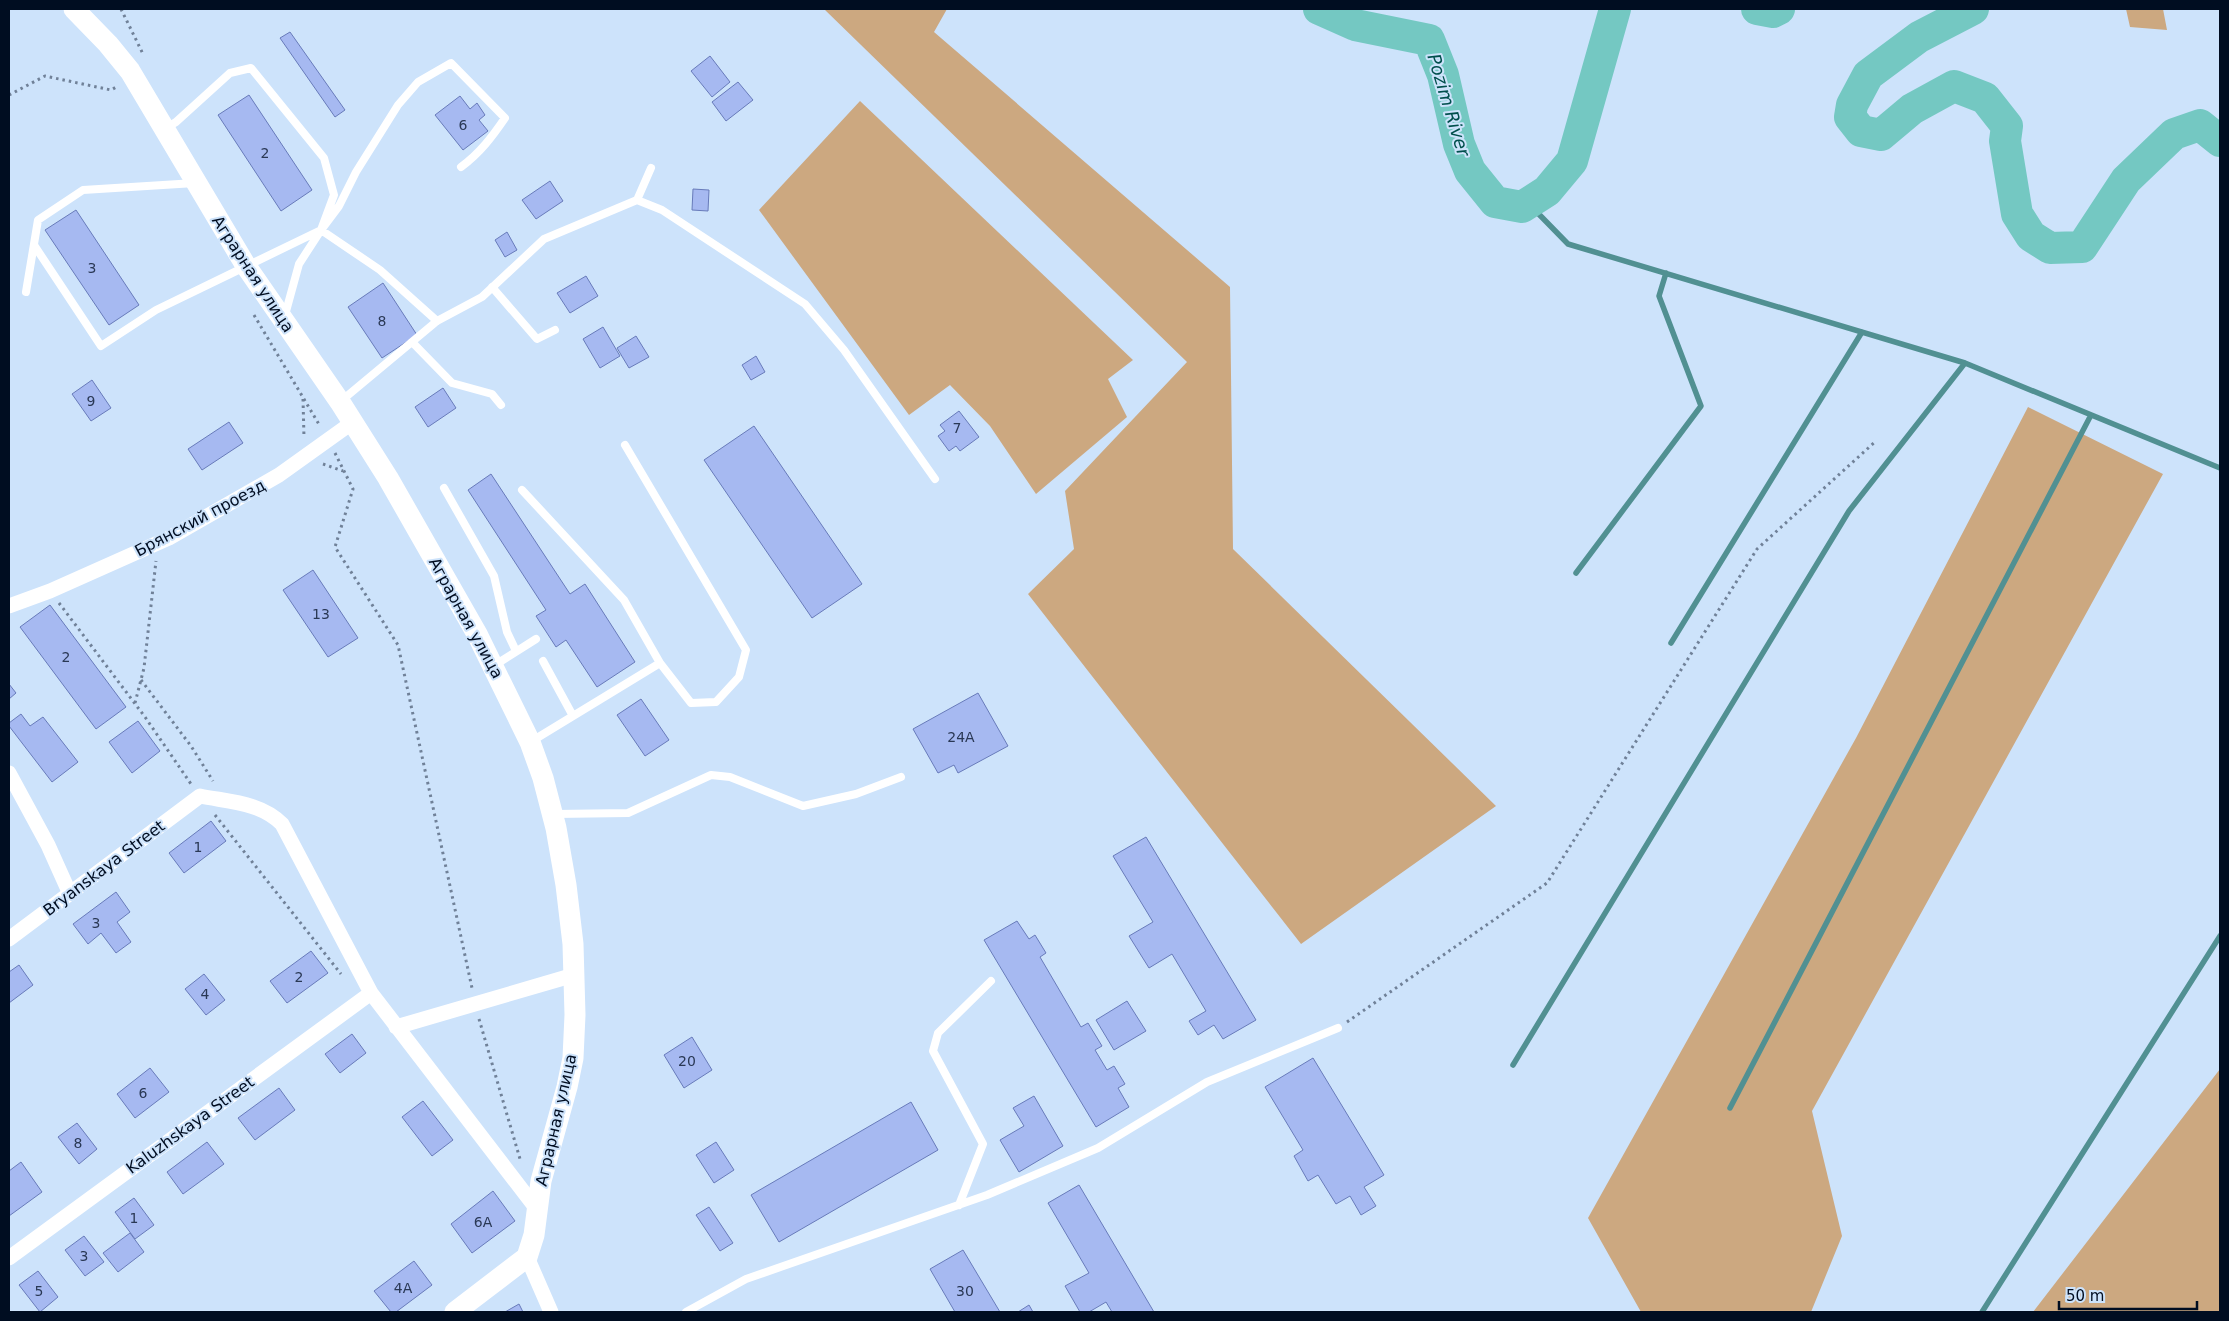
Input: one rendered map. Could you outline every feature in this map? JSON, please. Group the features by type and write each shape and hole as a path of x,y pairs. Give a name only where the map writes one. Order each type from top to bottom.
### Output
{"street":[{"name":"Аграрная улица","path":"74,9 108,44 134,78 166,128 246,266 340,402 388,478 493,666 530,742 553,814 566,885 573,944 575,1015 572,1058 567,1087 546,1158 530,1200 534,1236 527,1257"},
{"name":"Брянский проезд","path":"10,602 50,591 158,542 278,475 353,422"},
{"path":"9,773 48,845 70,894"},
{"path":"200,796 255,806 273,815 282,824 370,993 530,1200"},
{"name":"Bryanskaya Street","path":"9,939 200,796"},
{"path":"396,1027 574,976"},
{"name":"Kaluzhskaya Street","path":"9,1258 370,993"},
{"path":"456,1312 527,1257 551,1312"}],"lane":[{"path":"283,321 299,264 339,206 356,172 398,105 418,82 451,63 505,118 491,140 461,167"},
{"path":"34,245 101,346 156,310 321,230 334,195 324,158 251,68 230,73 176,122 166,128"},
{"path":"340,402 437,322 482,297 544,239 637,200 651,168"},
{"path":"26,292 38,220 83,190 197,183"},
{"path":"637,200 662,210 806,304 844,350 935,479"},
{"path":"321,230 380,270 437,322"},
{"path":"492,287 537,339 555,330"},
{"path":"412,342 452,383 492,394 501,405"},
{"path":"522,490 624,600 660,663 691,703 716,702 739,677 746,650 626,445"},
{"path":"444,488 494,576 507,632 516,651"},
{"path":"493,666 536,639"},
{"path":"543,661 573,716"},
{"path":"530,742 660,663"},
{"path":"553,814 628,813 711,775 730,777 803,806 856,794 901,777"},
{"path":"959,1205 983,1144 933,1051 938,1033 991,981"},
{"path":"686,1312 746,1279 959,1205 1098,1148 1207,1082 1338,1028"}],"path":[{"path":"9,96 45,76 111,90 134,78"},
{"path":"249,306 328,440 353,489 335,547 398,645 481,1029 520,1156 530,1200"},
{"path":"302,397 305,457"},
{"path":"1338,1028 1547,883 1756,549 1876,441"},
{"path":"135,704 141,680 158,542"},
{"path":"50,591 135,704 200,796 342,976"},
{"path":"141,680 191,746 226,801"}],"shaded area":[{"path":"824,9 947,9 934,32 1230,287 1233,549 1496,806 1301,944 1028,594 1074,549 1065,491 1187,362"},
{"path":"2126,9 2163,9 2167,30 2130,27"},
{"path":"860,101 1133,360 1108,379 1127,417 1036,494 990,426 950,385 909,415 759,210"},
{"path":"2028,407 2163,474 1812,1111 1842,1236 1811,1312 1641,1312 1588,1218 1856,738"},
{"path":"2220,1069 2220,1312 2033,1312"}],"building":[{"path":"290,32 345,110 335,117 280,38"},
{"path":"710,56 730,82 712,97 691,71"},
{"path":"738,82 753,100 726,121 712,102"},
{"path":"249,95 312,190 281,211 218,115"},
{"path":"460,96 470,109 477,103 485,115 479,120 488,131 463,150 435,115"},
{"path":"550,181 563,201 536,219 522,200"},
{"path":"693,189 709,190 708,211 692,210"},
{"path":"76,210 139,305 109,325 45,230"},
{"path":"507,232 517,250 505,257 495,240"},
{"path":"586,276 598,296 570,313 557,293"},
{"path":"383,283 417,335 382,358 348,307"},
{"path":"603,327 620,356 600,368 583,339"},
{"path":"636,336 649,357 629,368 617,348"},
{"path":"756,356 765,372 751,380 742,365"},
{"path":"92,380 111,408 91,421 72,394"},
{"path":"443,388 456,408 428,427 415,407"},
{"path":"959,411 979,437 960,451 956,446 949,451 938,436 945,431 940,425"},
{"path":"229,422 243,443 202,470 188,449"},
{"path":"754,426 862,584 812,618 704,460"},
{"path":"491,474 570,594 585,584 635,662 597,687 566,640 556,647 536,616 546,610 468,490"},
{"path":"313,570 358,638 328,657 283,590"},
{"path":"50,605 126,707 96,729 20,627"},
{"path":"9,684 16,693 9,699"},
{"path":"978,693 1008,746 958,773 954,765 938,773 913,729"},
{"path":"641,699 669,740 645,756 617,715"},
{"path":"21,714 30,726 43,717 78,762 52,782 9,726 9,723"},
{"path":"138,721 160,751 132,773 109,742"},
{"path":"211,821 226,841 184,873 169,853"},
{"path":"1146,837 1256,1020 1223,1039 1214,1025 1198,1035 1189,1021 1206,1011 1172,954 1149,968 1129,936 1153,922 1113,856"},
{"path":"116,892 130,912 117,922 131,942 116,953 101,933 88,944 73,924"},
{"path":"1017,921 1029,939 1035,935 1046,953 1040,957 1081,1027 1088,1023 1102,1046 1095,1050 1107,1070 1114,1066 1125,1084 1118,1088 1129,1107 1096,1127 984,940"},
{"path":"311,951 328,973 287,1003 270,981"},
{"path":"19,965 33,985 9,1003 9,972"},
{"path":"204,974 225,1000 206,1015 185,989"},
{"path":"1127,1001 1146,1031 1114,1050 1096,1020"},
{"path":"352,1034 366,1053 340,1073 325,1054"},
{"path":"692,1037 712,1070 684,1088 664,1055"},
{"path":"1313,1058 1384,1175 1364,1187 1376,1206 1361,1215 1350,1196 1336,1204 1318,1175 1308,1181 1294,1156 1303,1150 1265,1087"},
{"path":"150,1068 169,1092 135,1118 117,1094"},
{"path":"279,1088 295,1110 255,1140 238,1118"},
{"path":"1034,1096 1063,1146 1019,1172 1000,1140 1024,1126 1013,1108"},
{"path":"423,1101 453,1140 432,1156 402,1117"},
{"path":"911,1102 938,1150 779,1242 751,1195"},
{"path":"77,1123 97,1149 79,1164 58,1137"},
{"path":"207,1142 224,1164 183,1194 167,1172"},
{"path":"716,1142 734,1170 714,1183 696,1155"},
{"path":"21,1162 42,1192 9,1216 9,1171"},
{"path":"1079,1185 1154,1312 1112,1312 1106,1302 1089,1312 1080,1312 1065,1286 1089,1273 1048,1203"},
{"path":"493,1191 515,1221 472,1253 451,1224"},
{"path":"134,1198 154,1225 135,1239 115,1212"},
{"path":"709,1207 733,1243 720,1251 696,1215"},
{"path":"130,1233 144,1252 118,1272 103,1253"},
{"path":"84,1236 104,1262 85,1276 65,1250"},
{"path":"963,1250 1000,1312 955,1312 930,1269"},
{"path":"414,1261 432,1285 396,1312 391,1312 374,1291"},
{"path":"38,1271 58,1297 40,1312 19,1285"},
{"path":"519,1304 523,1312 505,1312"},
{"path":"1029,1305 1033,1312 1018,1312"}],"waterway":[{"name":"Pozim River","path":"1319,9 1355,25 1429,40 1443,75 1459,144 1470,171 1495,202 1522,207 1547,191 1572,161 1615,9"},
{"name":"Pozim River","path":"1757,9 1773,12 1779,9"},
{"name":"Pozim River","path":"1973,9 1919,37 1868,75 1852,105 1850,117 1861,131 1881,135 1912,109 1954,86 1985,98 2007,126 2005,141 2017,214 2031,236 2050,248 2082,247 2126,180 2174,134 2200,125 2220,141"},
{"path":"1528,203 1568,244 1965,363"},
{"path":"1576,573 1701,406 1659,296 1666,273"},
{"path":"1671,643 1862,332"},
{"path":"1513,1065 1849,511 1965,363 2220,468"},
{"path":"1730,1108 2091,415"},
{"path":"1982,1312 2220,936"}]}
